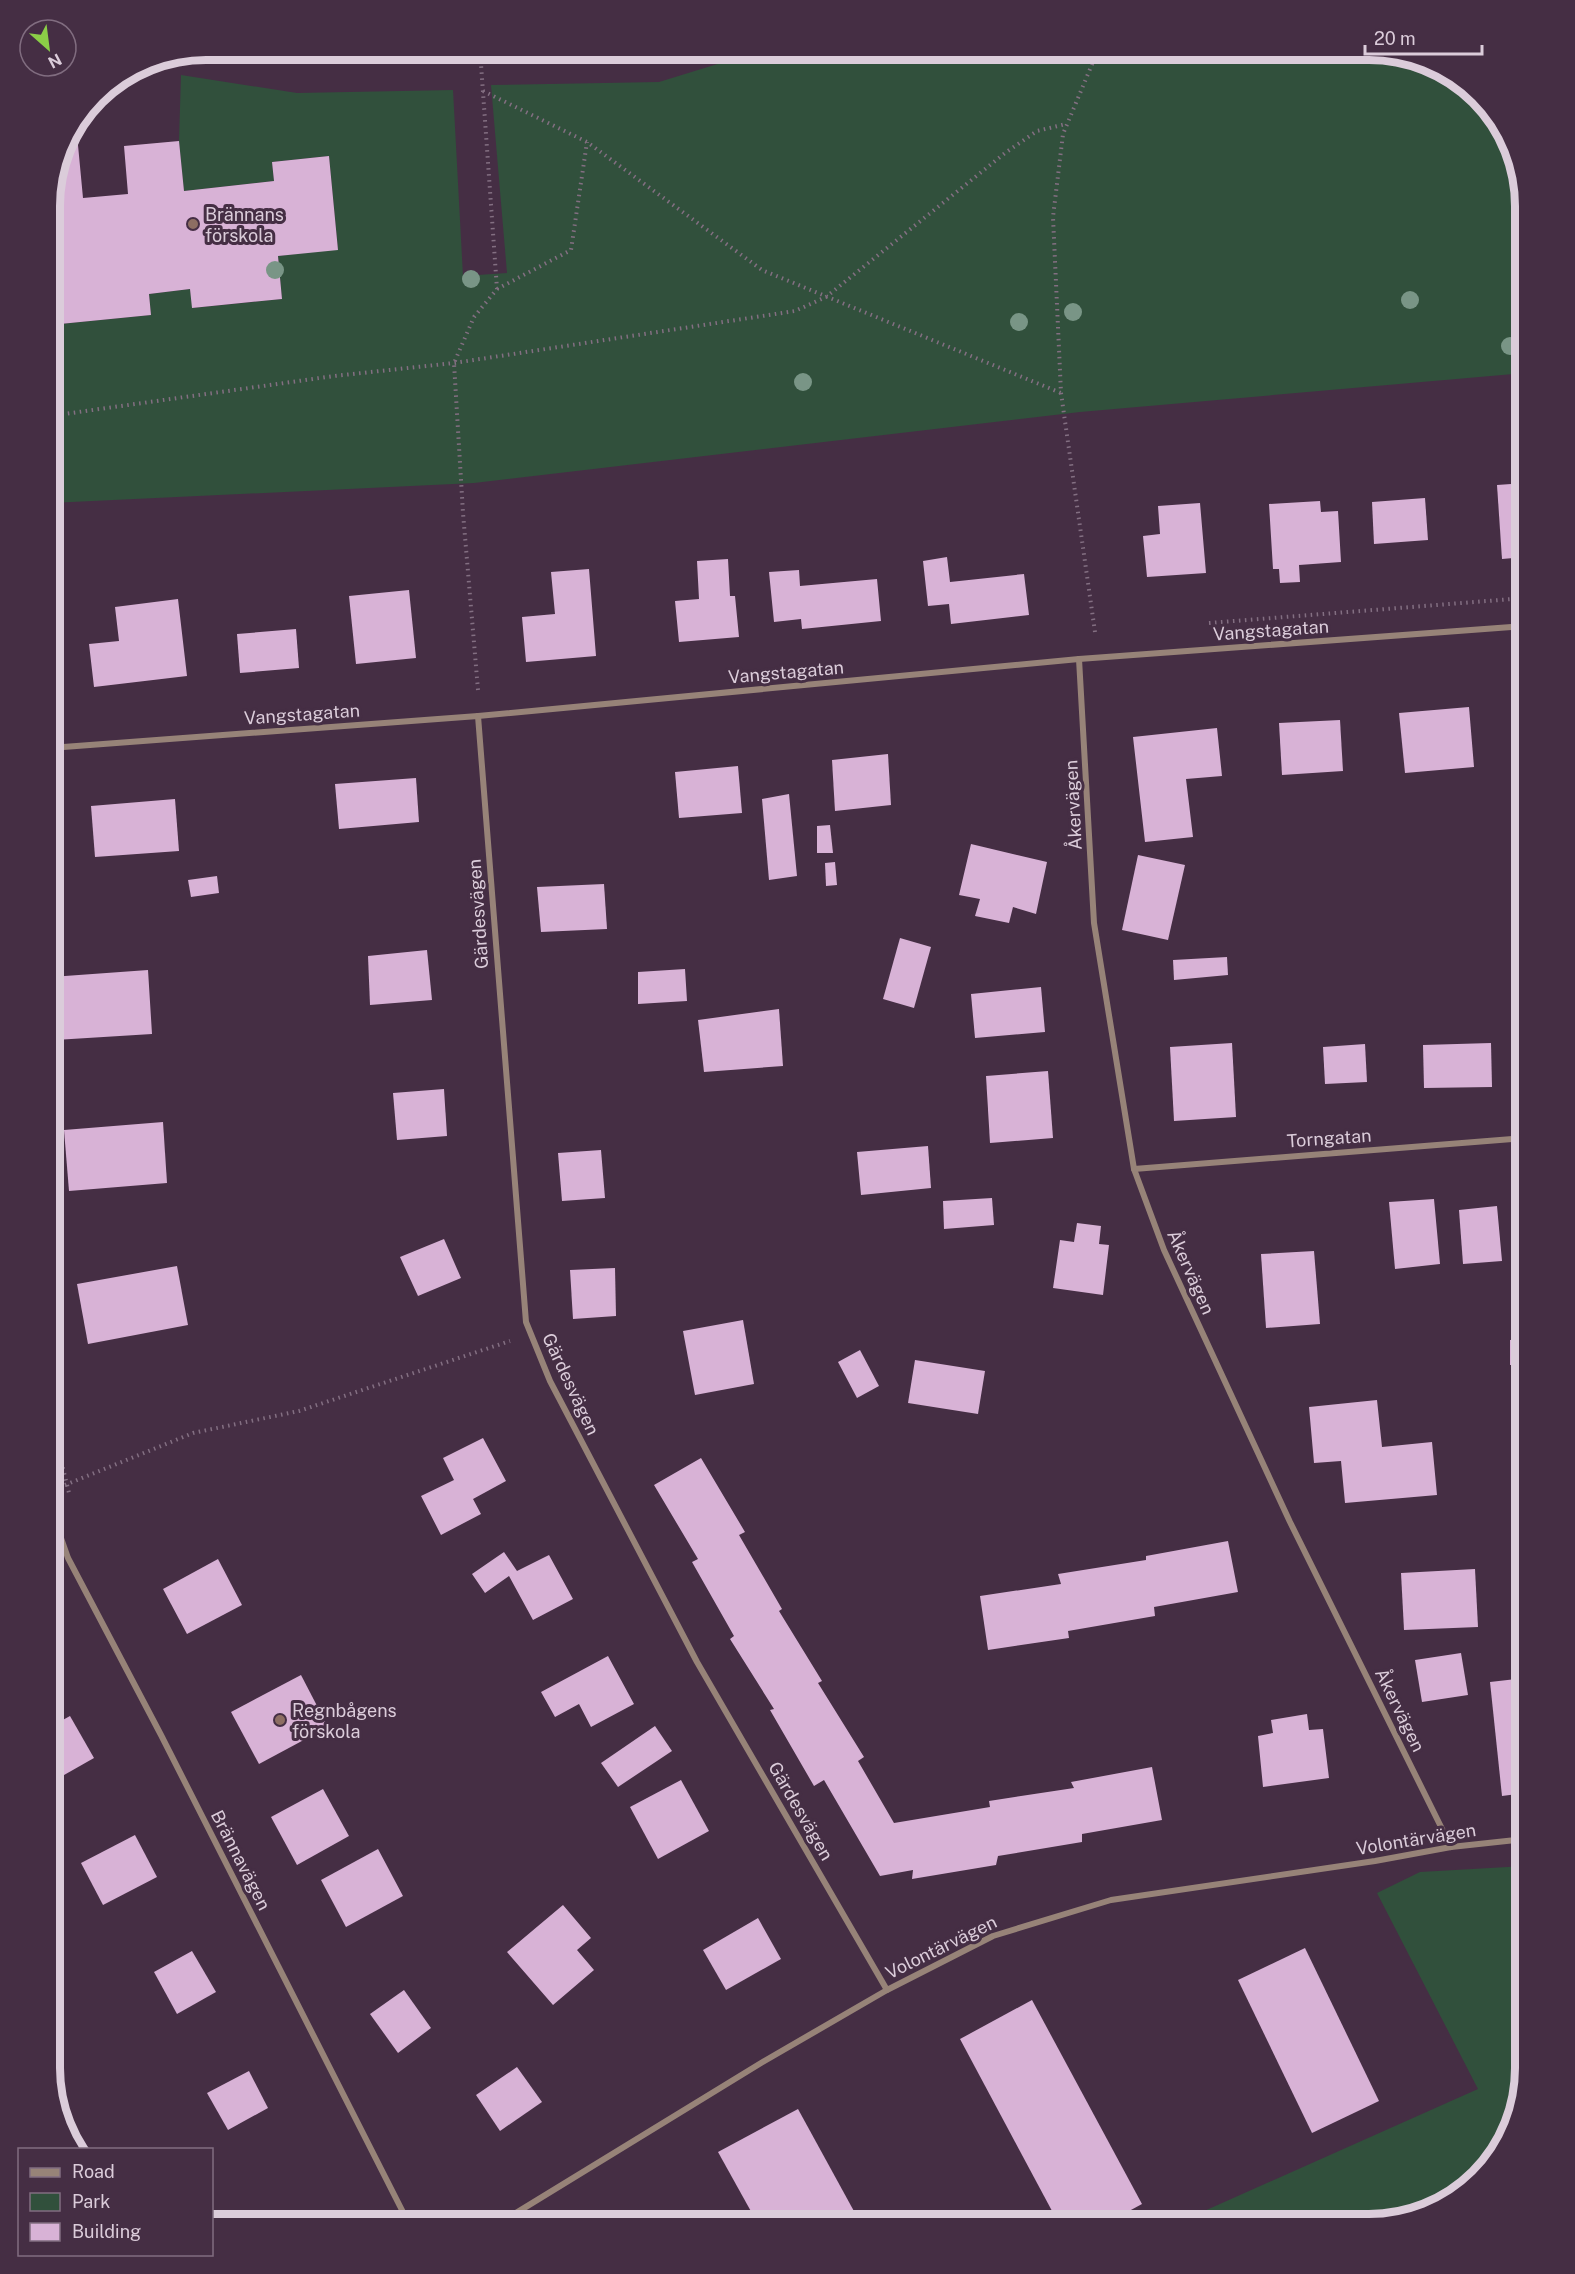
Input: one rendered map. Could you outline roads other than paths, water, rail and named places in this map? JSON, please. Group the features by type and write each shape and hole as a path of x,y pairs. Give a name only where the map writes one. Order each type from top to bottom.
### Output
{"street":[{"name":"Vangstagatan","path":"60,747 478,716 1079,659 1515,627"},
{"name":"Åkervägen","path":"1079,659 1094,923 1134,1168 1164,1251 1285,1511 1451,1847"},
{"name":"Gärdesvägen","path":"478,716 526,1322 550,1381 697,1662 887,1990"},
{"name":"Torngatan","path":"1134,1168 1515,1139"},
{"name":"Brännavägen","path":"60,1535 68,1558 161,1735 404,2214"},
{"name":"Volontärvägen","path":"514,2214 761,2063 887,1990 993,1936 1111,1900 1375,1862 1451,1847 1515,1840"}],"place":[{"name":"Brännans förskola","path":"193,224"},
{"name":"Regnbågens förskola","path":"280,1720"}]}
